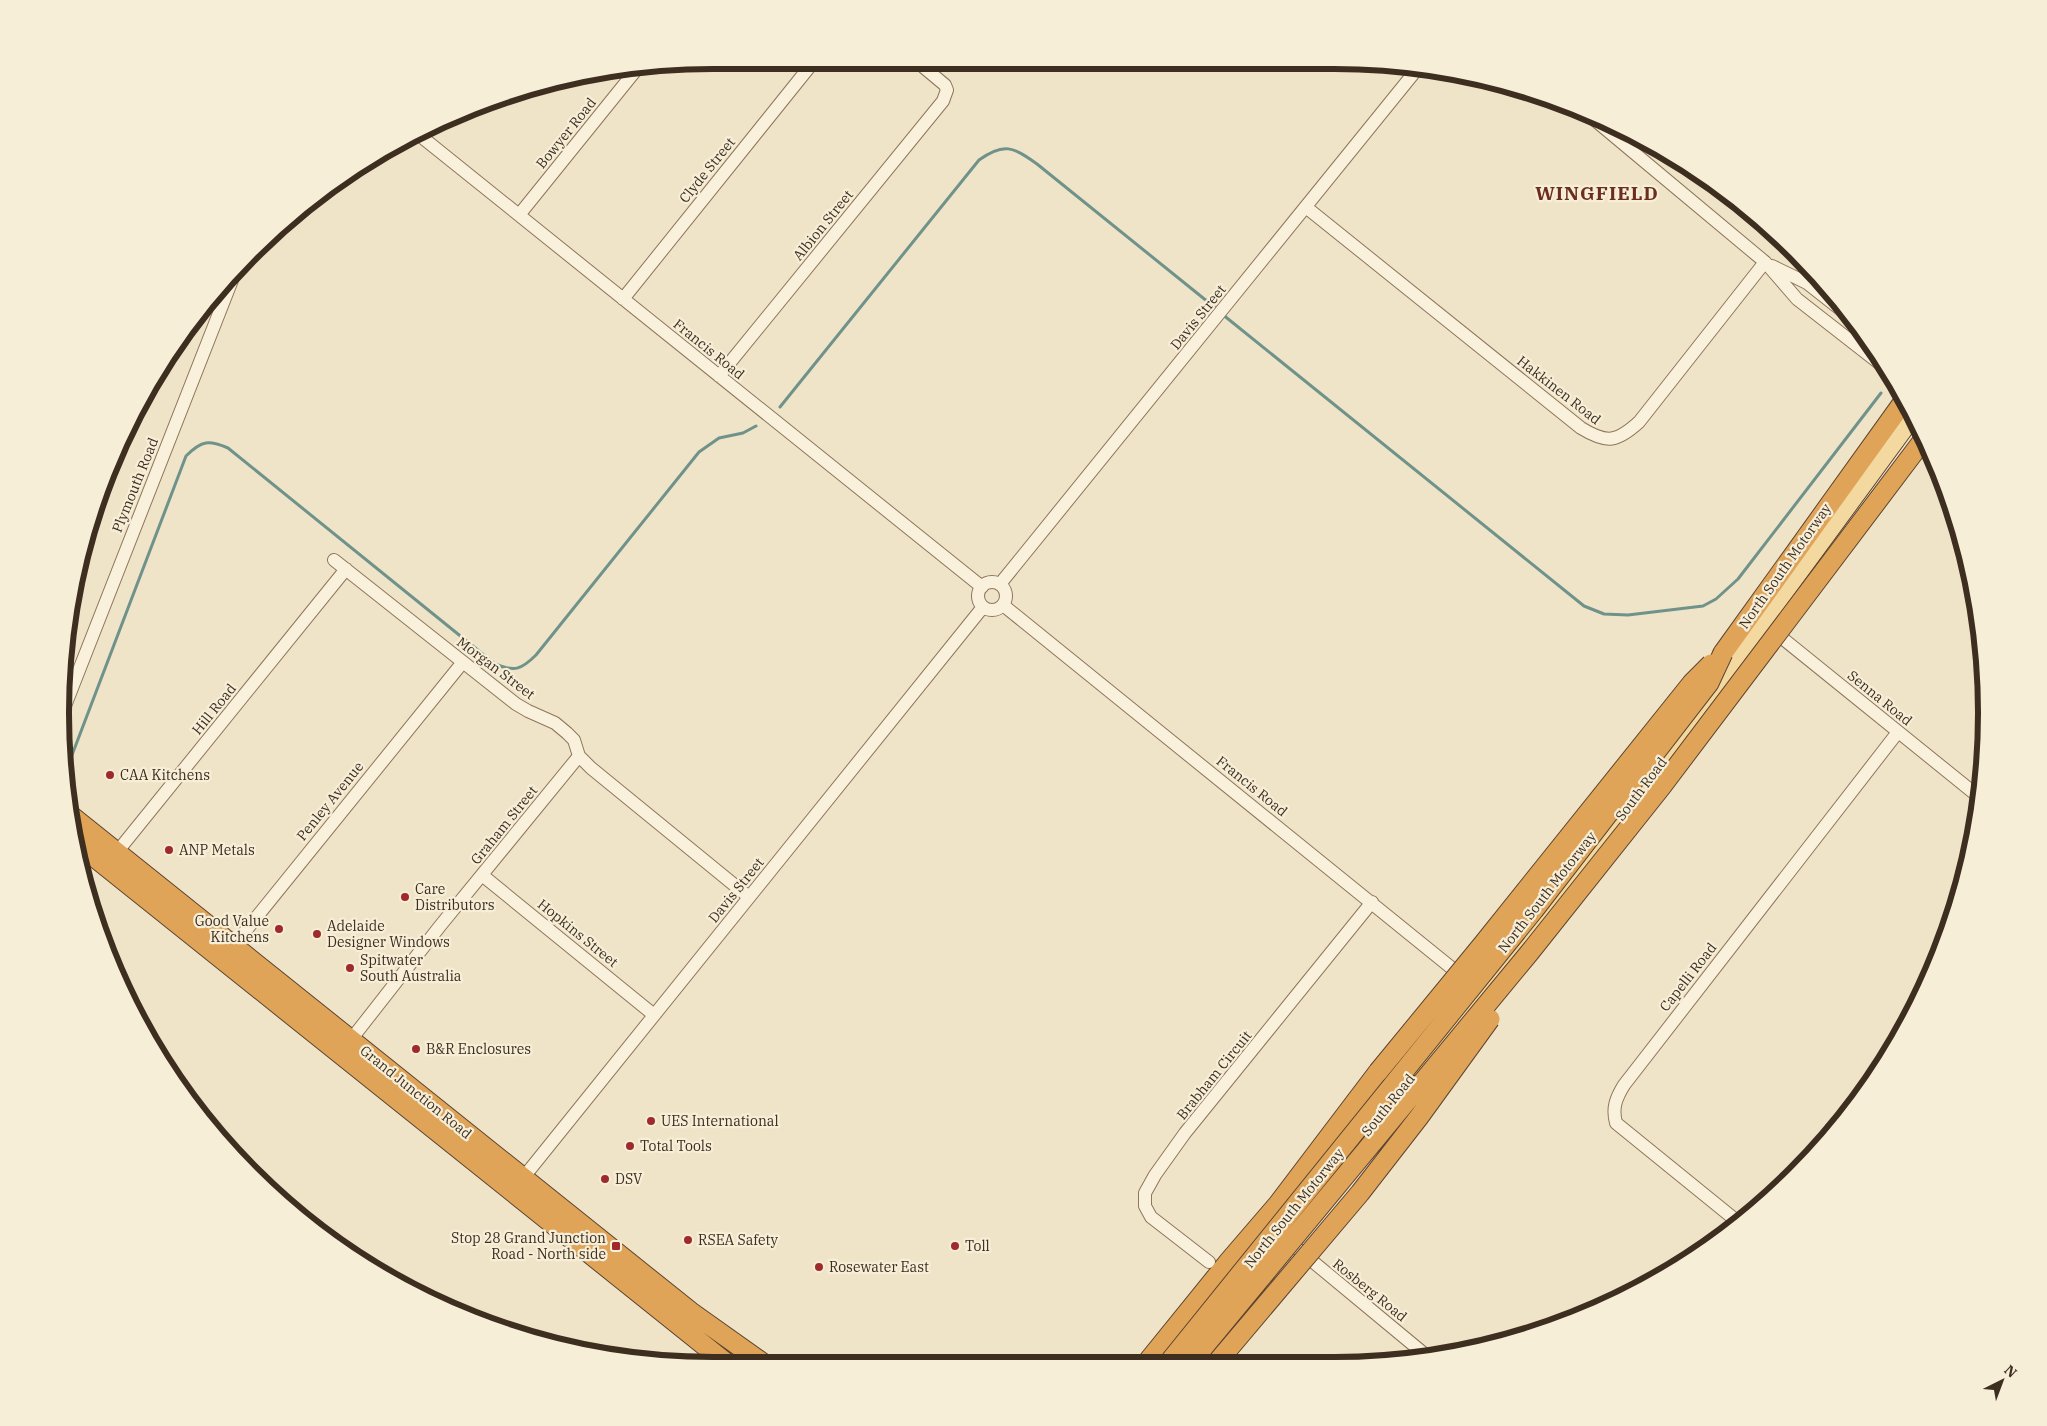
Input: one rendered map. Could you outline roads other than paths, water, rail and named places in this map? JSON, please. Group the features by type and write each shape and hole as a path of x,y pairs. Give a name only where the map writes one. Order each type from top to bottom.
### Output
{"highway":[{"name":"North South Motorway","path":"1173,1357 1534,910 1709,683 1723,653 1900,406"},
{"name":"North South Motorway","path":"1195,1357 1530,952 1662,786 1920,445"},
{"path":"1151,1357 1278,1204 1378,1072 1489,937 1692,683 1723,653"},
{"name":"Grand Junction Road","path":"78,821 351,1040 517,1185 719,1357"},
{"name":"Grand Junction Road","path":"84,849 339,1054 754,1357"},
{"path":"1222,1357 1353,1201 1419,1117 1493,1015 1530,952"}],"main road":[{"name":"South Road","path":"1294,1246 1291,1230 1296,1218 1628,807 1909,423"},
{"path":"1902,432 1914,432"}],"street":[{"name":"Clyde Street","path":"623,299 808,69"},
{"name":"Albion Street","path":"719,376 943,101 947,90 945,85 925,69"},
{"name":"Bowyer Road","path":"519,215 633,74"},
{"name":"Davis Street","path":"1000,584 1307,208 1414,74"},
{"path":"1606,129 1765,262 1797,299 1871,357"},
{"name":"Francis Road","path":"423,138 982,587"},
{"name":"Hakkinen Road","path":"1307,208 1581,428 1595,437 1607,440 1618,438 1639,422 1765,262"},
{"path":"1765,262 1807,283 1826,298"},
{"name":"Plymouth Road","path":"69,695 229,288"},
{"name":"Morgan Street","path":"334,560 516,704 555,723 574,740 579,756 590,768 749,897"},
{"name":"Hill Road","path":"105,867 346,569"},
{"path":"990,582 1000,584 1006,591 1003,605 1000,608 991,610 983,606 978,595 982,587 990,582"},
{"name":"Francis Road","path":"1003,605 1372,902 1480,992"},
{"name":"Davis Street","path":"517,1185 983,606"},
{"name":"Senna Road","path":"1763,623 1973,793"},
{"name":"Penley Avenue","path":"222,960 463,662"},
{"name":"Capelli Road","path":"1733,1218 1616,1123 1613,1112 1616,1097 1898,732"},
{"name":"Graham Street","path":"339,1054 579,756"},
{"name":"Hopkins Street","path":"482,875 654,1015"},
{"name":"Brabham Circuit","path":"1209,1262 1151,1217 1146,1206 1145,1193 1155,1175 1186,1133 1372,902"},
{"name":"Rosberg Road","path":"1294,1246 1420,1352"},
{"path":"1209,1286 1207,1276 1209,1262 1220,1264 1229,1261"}],"waterway":[{"path":"780,407 979,160 988,154 1002,149 1015,151 1037,164 1218,310"},
{"path":"1222,314 1584,606 1604,614 1628,615 1703,606 1716,599 1738,579 1881,393"},
{"path":"70,759 186,456 201,444 211,443 228,448 495,664 512,669 521,667 536,655 699,452 719,438 743,433 756,426"}],"place":[{"name":"CAA Kitchens","path":"110,775"},
{"name":"ANP Metals","path":"169,850"},
{"name":"Care Distributors","path":"405,897"},
{"name":"Good Value Kitchens","path":"279,929"},
{"name":"Adelaide Designer Windows","path":"317,934"},
{"name":"Spitwater South Australia","path":"350,968"},
{"name":"B&R Enclosures","path":"416,1049"},
{"name":"UES International","path":"651,1121"},
{"name":"Total Tools","path":"630,1146"},
{"name":"DSV","path":"605,1179"},
{"name":"RSEA Safety","path":"688,1240"},
{"name":"Stop 28 Grand Junction Road - North side","path":"616,1246"},
{"name":"Toll","path":"955,1246"},
{"name":"Rosewater East","path":"819,1267"}],"district":[{"name":"WINGFIELD","path":"1597,193"}]}
